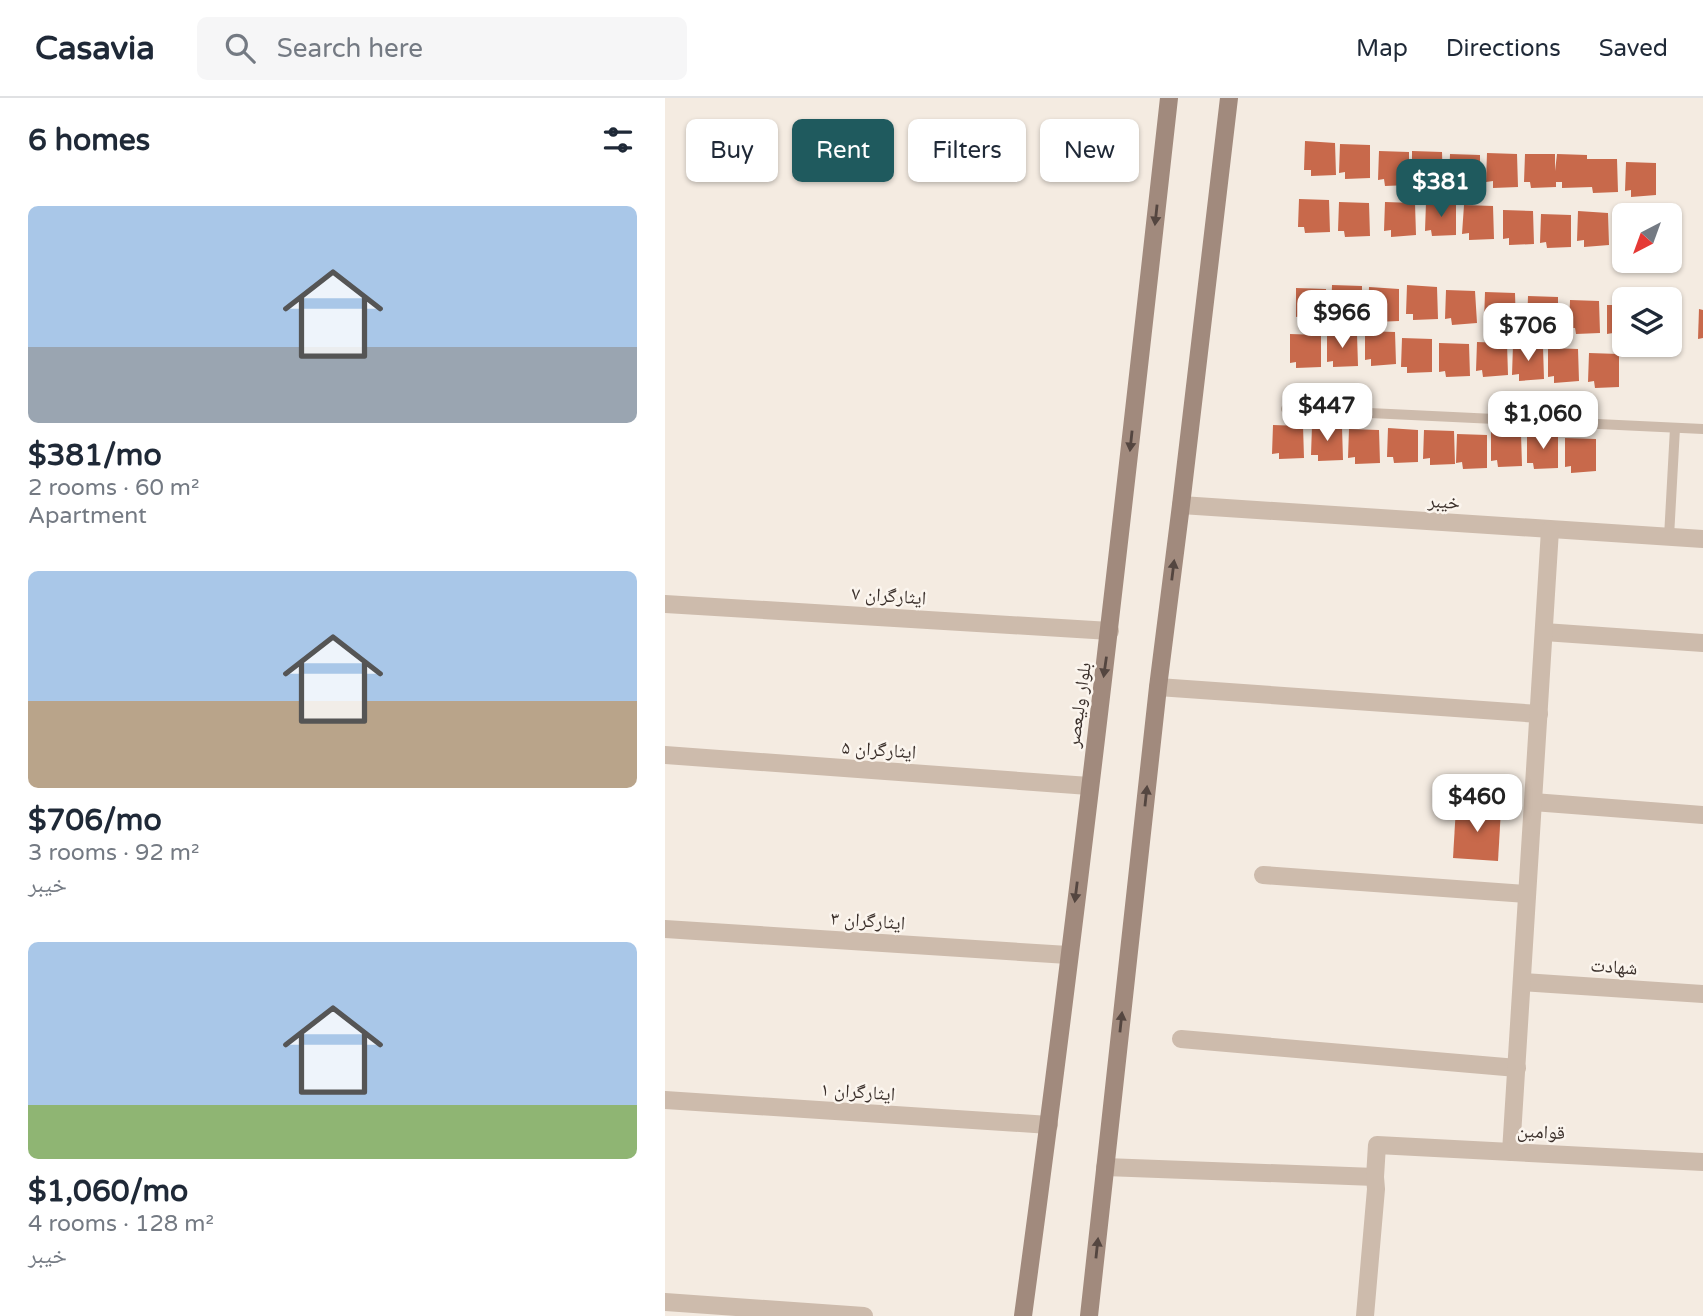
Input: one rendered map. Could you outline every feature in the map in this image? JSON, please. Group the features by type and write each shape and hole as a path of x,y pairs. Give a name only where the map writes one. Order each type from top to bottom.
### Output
{"main road":[{"name":"بلوار ولیعصر","path":"1023,1316 1109,631 1169,98"},
{"path":"1089,1316 1158,687 1229,98"}],"street":[{"name":"خیبر","path":"1181,505 1703,539"},
{"path":"1511,1152 1550,530"},
{"name":"ایثارگران ۷","path":"665,604 1109,631"},
{"path":"1544,632 1703,643"},
{"path":"1158,687 1539,714"},
{"name":"ایثارگران ۵","path":"665,755 1089,786"},
{"path":"1533,802 1703,815"},
{"path":"1263,876 1527,894"},
{"name":"ایثارگران ۳","path":"665,929 1068,955"},
{"name":"شهادت","path":"1522,982 1703,994"},
{"path":"1181,1039 1517,1068"},
{"name":"ایثارگران ۱","path":"665,1100 1049,1125"},
{"name":"قوامین","path":"1375,1177 1377,1145 1703,1162"},
{"path":"1105,1167 1375,1177 1365,1316"},
{"path":"665,1302 864,1316"}],"lane":[{"path":"1286,409 1703,429"},
{"path":"1669,537 1675,428"}],"building":[{"path":"1305,141 1335,143 1336,175 1311,176 1311,170 1304,170"},
{"path":"1340,144 1370,145 1370,178 1345,179 1345,172 1339,173"},
{"path":"1379,151 1409,152 1409,185 1385,186 1384,179 1378,180"},
{"path":"1412,151 1442,152 1443,185 1418,186 1418,180 1412,180"},
{"path":"1487,153 1517,154 1518,187 1493,188 1493,181 1486,182"},
{"path":"1450,154 1480,155 1480,188 1456,188 1455,182 1449,183"},
{"path":"1525,154 1555,154 1555,171 1557,154 1587,155 1587,159 1617,159 1618,192 1593,193 1592,187 1562,188 1562,182 1556,182 1556,187 1531,188 1530,182 1524,182"},
{"path":"1626,162 1656,163 1656,195 1631,197 1631,190 1625,191"},
{"path":"1299,199 1329,200 1330,232 1305,233 1304,227 1298,227"},
{"path":"1339,202 1369,203 1370,236 1345,237 1344,231 1338,231"},
{"path":"1385,202 1415,203 1416,235 1391,237 1391,230 1384,231"},
{"path":"1426,202 1456,203 1456,235 1432,236 1431,230 1425,231"},
{"path":"1464,205 1493,206 1494,239 1469,240 1469,233 1462,234"},
{"path":"1503,210 1533,211 1534,244 1509,245 1509,238 1503,239"},
{"path":"1578,211 1608,213 1609,245 1584,247 1584,240 1577,241"},
{"path":"1541,214 1571,215 1571,247 1547,248 1546,242 1540,243"},
{"path":"1332,285 1362,286 1362,318 1338,320 1338,313 1331,314"},
{"path":"1407,285 1437,287 1438,319 1413,320 1413,314 1406,314"},
{"path":"1369,287 1399,289 1399,321 1375,322 1374,316 1368,316"},
{"path":"1296,288 1326,289 1327,321 1302,323 1302,316 1296,317"},
{"path":"1446,290 1475,291 1477,323 1452,325 1451,318 1445,319"},
{"path":"1485,292 1515,293 1516,326 1491,327 1491,321 1484,321"},
{"path":"1528,296 1558,297 1558,330 1534,331 1533,324 1527,325"},
{"path":"1570,300 1599,301 1600,333 1576,334 1575,328 1569,328"},
{"path":"1607,305 1612,305 1612,333 1607,334"},
{"path":"1699,309 1703,310 1703,338 1698,339"},
{"path":"1365,331 1395,332 1396,364 1371,366 1371,359 1365,360"},
{"path":"1327,333 1357,334 1358,366 1333,367 1333,361 1327,362"},
{"path":"1290,334 1321,335 1321,367 1296,368 1296,362 1290,363"},
{"path":"1402,338 1432,339 1432,372 1407,373 1407,367 1401,367"},
{"path":"1477,342 1507,343 1508,375 1483,377 1482,370 1476,371"},
{"path":"1439,343 1469,344 1470,376 1446,377 1445,371 1439,372"},
{"path":"1513,345 1543,347 1544,379 1519,381 1519,374 1512,375"},
{"path":"1548,348 1578,349 1579,381 1554,383 1554,376 1548,377"},
{"path":"1589,353 1612,354 1612,357 1619,357 1619,387 1595,388 1594,381 1588,382"},
{"path":"1273,425 1303,426 1304,458 1279,459 1279,453 1272,454"},
{"path":"1312,426 1342,427 1343,460 1318,461 1318,455 1311,455"},
{"path":"1388,428 1418,430 1418,462 1394,463 1393,457 1387,457"},
{"path":"1349,429 1379,430 1380,463 1355,464 1355,457 1348,458"},
{"path":"1424,430 1454,431 1455,464 1430,465 1430,458 1423,459"},
{"path":"1491,432 1521,433 1522,466 1498,467 1497,460 1491,461"},
{"path":"1457,434 1487,435 1487,468 1463,469 1462,462 1456,463"},
{"path":"1527,434 1558,436 1558,468 1534,469 1533,463 1527,463"},
{"path":"1565,438 1596,439 1596,471 1571,473 1571,466 1565,467"},
{"path":"1456,807 1501,809 1498,861 1453,858"}]}
